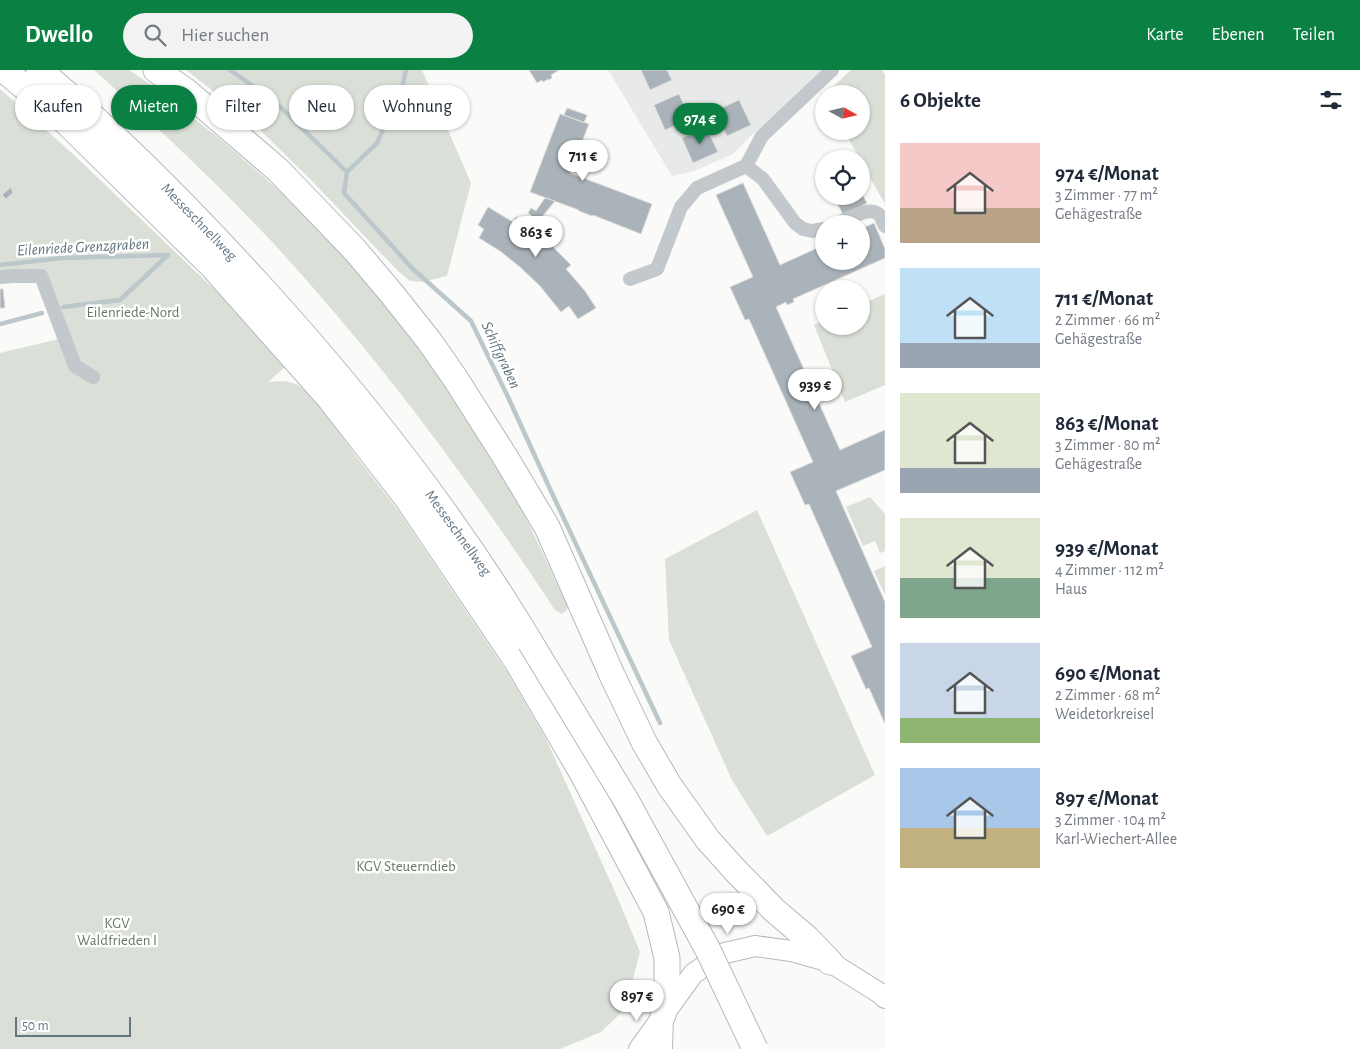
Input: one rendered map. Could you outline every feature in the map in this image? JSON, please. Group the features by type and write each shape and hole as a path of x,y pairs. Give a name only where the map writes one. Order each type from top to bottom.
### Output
{"highway":[{"path":"4,70 67,123 212,266 330,400 406,497 516,660 580,771 656,912 667,958 667,987 663,1015"},
{"name":"Messeschnellweg","path":"39,70 56,80 210,230 349,388 450,521 503,596 626,800 708,950 755,1049"},
{"path":"156,70 186,91 278,170 354,249 430,342 456,378 547,528 612,675 644,742 669,785 708,840 728,862 774,910 808,939 830,962"}],"main road":[{"path":"639,1049 693,974 721,954 755,946 791,951 830,962 884,996"},
{"path":"662,1049 663,1015"}],"street":[{"path":"630,279 657,269 681,207 697,188 746,166 762,136 832,70"},
{"path":"746,166 763,179 795,223 803,229 815,230"},
{"path":"856,215 863,212 877,212 885,226"},
{"path":"0,277 41,276 75,366 93,377"}],"shaded area":[{"path":"608,70 823,70 794,102 757,130 733,154 694,171 672,176"}],"green space":[{"path":"94,70 129,70 151,85 111,85"},
{"path":"186,70 422,70 429,85 364,85 364,130 448,130 471,183 447,276 423,282 410,281 260,130 279,130 279,85 207,86"},
{"path":"851,70 882,70 885,75 885,204 870,178 870,150 855,150 849,140 870,140 870,85 835,85"},
{"path":"0,89 15,102 15,130 46,130 216,291 285,367 268,382 286,381 298,385 317,401 355,455 397,509 507,672 546,739 640,952 625,1009 601,1032 560,1049 0,1049 0,353 63,338 41,277 0,277"},
{"path":"197,121 295,204 330,238 375,291 428,360 475,430 518,501 568,607 567,610 562,614 555,610 456,467 350,331 274,244 159,130 197,130"},
{"path":"885,294 885,385 845,402 818,335 870,335 870,300"},
{"path":"870,497 885,514 885,551 880,553 875,541 863,546 846,507"},
{"path":"757,510 875,775 767,836 732,780 669,640 665,559"},
{"path":"885,566 885,595 874,571"}],"building":[{"path":"529,70 559,70 551,75 552,78 537,83"},
{"path":"641,70 667,70 672,80 650,90"},
{"path":"679,94 690,119 665,130 654,105"},
{"path":"739,100 751,125 727,136 715,111"},
{"path":"567,108 587,115 584,123 564,115"},
{"path":"560,114 589,124 570,173 652,204 641,234 530,192"},
{"path":"706,127 718,152 693,163 682,138"},
{"path":"743,183 780,265 815,249 815,270 858,270 836,280 815,280 815,289 793,299 794,302 787,305 786,302 776,307 840,450 885,430 885,470 836,491 885,602 885,724 869,688 866,689 851,656 872,647 809,504 805,505 790,472 813,462 749,319 745,320 730,287 753,277 716,195"},
{"path":"11,187 13,193 6,199 2,195"},
{"path":"545,198 555,201 532,229 571,265 566,269 585,291 596,308 578,319 569,306 561,312 540,286 520,267 500,251 479,238 484,229 478,225 488,207 513,222 516,217 526,224 532,216 528,213 531,208 536,211"},
{"path":"838,205 863,205 846,215 843,215"},
{"path":"874,223 885,249 885,258 870,265 870,225"},
{"path":"0,289 3,289 5,308 0,308"}],"waterway":[{"name":"Schiffgraben","path":"230,70 274,101 347,172"},
{"path":"347,172 377,143 402,88 406,70"},
{"name":"Schiffgraben","path":"347,172 344,193 412,268 471,321 660,723"},
{"name":"Eilenriede Grenzgraben","path":"0,265 62,258 168,255"},
{"path":"63,307 120,300 168,255"},
{"path":"0,324 42,313"}],"park label":[{"name":"Eilenriede-Nord","path":"133,312"},
{"name":"KGV Steuerndieb","path":"406,866"},
{"name":"KGV Waldfrieden I","path":"117,932"}]}
